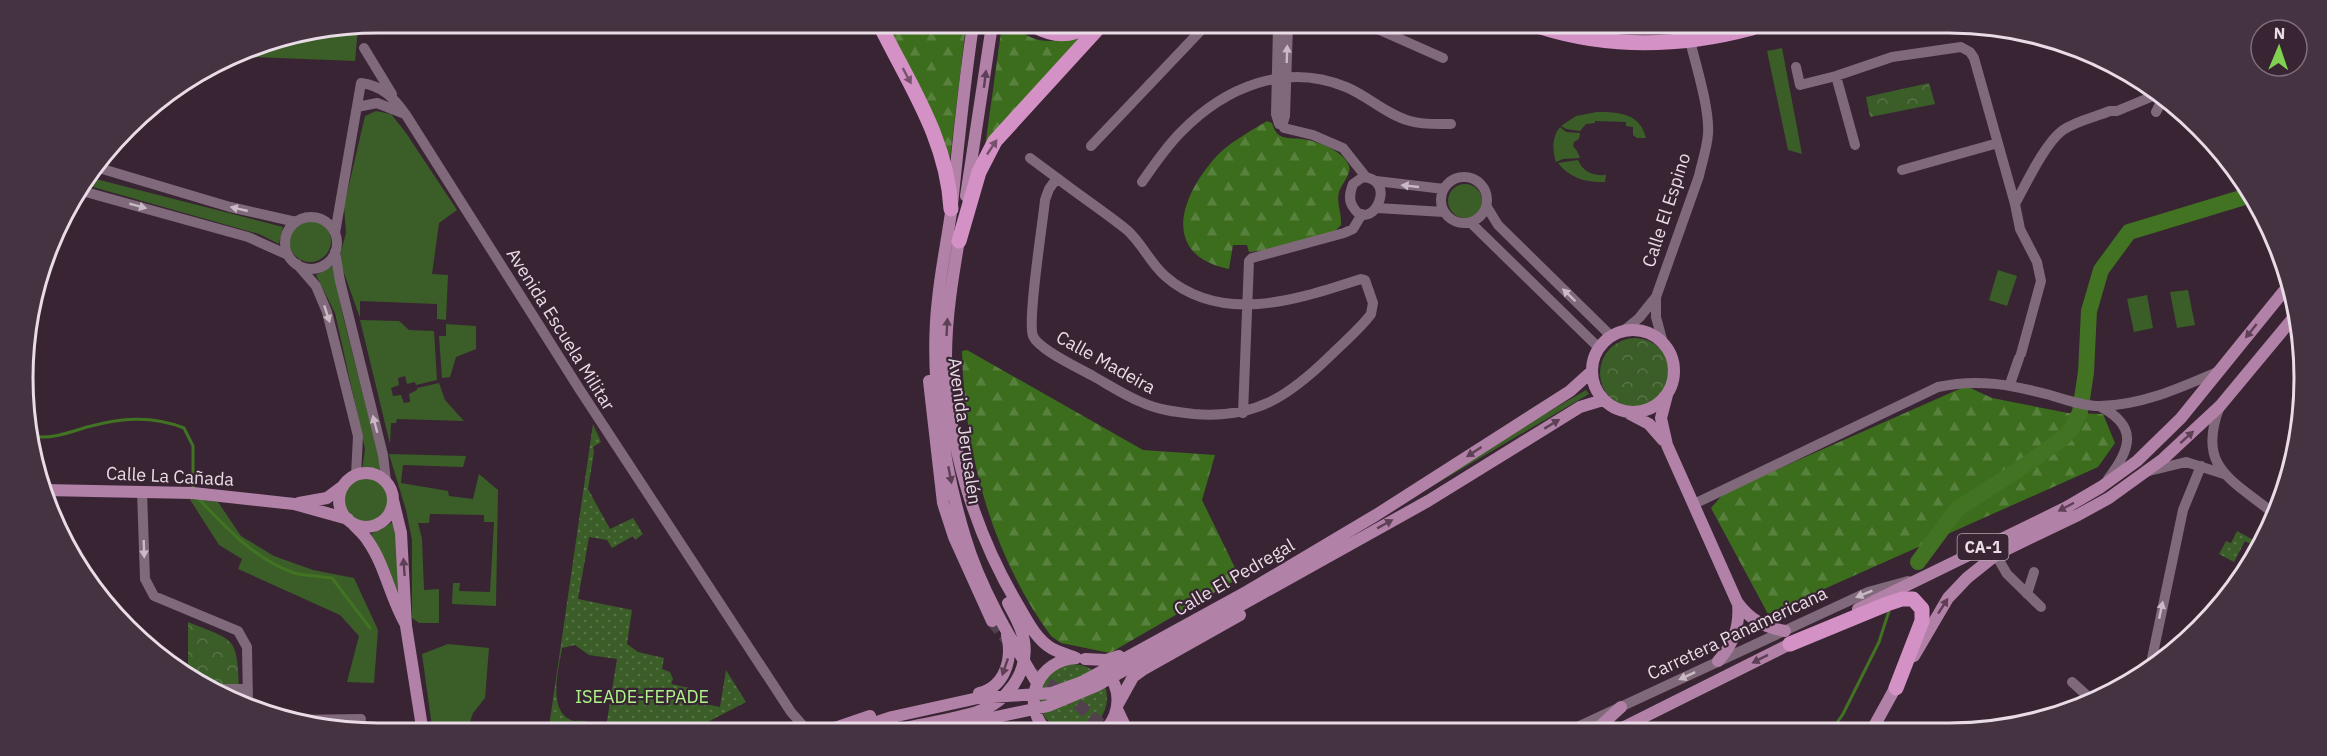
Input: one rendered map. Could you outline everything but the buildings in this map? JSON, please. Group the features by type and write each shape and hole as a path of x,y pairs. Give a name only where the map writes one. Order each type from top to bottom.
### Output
{"highway":[{"path":"884,33 934,130 948,180 951,209"},
{"path":"1053,33 1074,33"},
{"path":"959,241 979,172 995,141 1094,33"},
{"path":"1564,33 1594,41 1653,44 1684,42 1728,33"},
{"path":"1788,637 1902,599 1913,599 1922,609 1922,621 1896,687"}],"main road":[{"name":"Avenida Jerusalén","path":"972,33 938,300 937,375 950,472 965,539 995,618 1035,689 1035,712 1041,723"},
{"name":"Avenida Jerusalén","path":"991,33 949,307 946,357 950,410 961,467 988,548 1033,630 1051,648 1100,665 1111,676 1124,723"},
{"name":"Carretera Panamericana","path":"1631,723 1788,637 1920,578 2101,488 2152,448 2181,418 2283,292"},
{"name":"CA-1","path":"1876,723 1948,598 1967,578 1996,555 2109,498 2146,472 2220,406 2289,323"},
{"path":"1667,445 1649,424 1603,400 1594,385 1591,372 1593,360 1599,348 1616,334 1644,332 1663,343 1670,353 1674,374 1661,418 1667,445 1737,602 1746,614 1758,623 1788,637"},
{"name":"Calle El Pedregal","path":"968,723 1048,706 1087,691 1251,595 1570,391 1591,372"},
{"path":"1624,412 1648,410 1659,404 1667,395"},
{"name":"Calle El Pedregal","path":"874,723 978,698 1037,695 1067,688 1334,553 1428,501 1580,407 1603,400"},
{"path":"927,723 979,711 991,705 1010,690 1022,670 1025,649 1020,627 977,540 961,467"},
{"path":"406,626 396,609 378,560 368,541 342,510 341,491 345,483 356,475 372,474 386,481 392,490 401,533 406,626 421,723"},
{"path":"963,697 1035,689 1042,674 1052,664 1066,659 1106,660 1121,656 1370,510 1431,480"},
{"name":"Calle La Cañada","path":"294,504 327,498 345,483"},
{"name":"Calle La Cañada","path":"51,490 193,493 294,504 350,520"},
{"path":"350,520 368,526 379,523 390,513 393,500"},
{"path":"1110,723 1133,676 1257,605 1334,553"},
{"path":"1718,661 1730,646 1737,628 1737,602"},
{"path":"849,723 888,711 963,697 993,687 1005,670 1009,647 995,618"},
{"path":"1603,723 1621,707"}],"street":[{"path":"1091,146 1198,33"},
{"path":"1278,33 1281,77"},
{"path":"1287,33 1276,117 1282,125 1343,148 1371,179 1381,195 1377,208 1371,214 1362,214 1355,210 1350,201 1350,194 1357,179 1371,179 1444,189"},
{"path":"1387,33 1443,58"},
{"name":"Calle El Espino","path":"1616,334 1639,318 1656,297 1699,176 1708,138 1705,107 1688,33"},
{"path":"1796,67 1800,85 1836,76 1892,57 1961,47 1970,52 1974,58 2020,230 2037,262 2041,281 2010,384"},
{"name":"Avenida Escuela Militar","path":"364,48 586,400 791,712 801,723"},
{"path":"1836,76 1855,145"},
{"path":"1142,182 1181,132 1209,108 1251,85 1281,77 1311,77 1331,81 1411,121 1451,124"},
{"path":"386,481 383,455 340,281 335,252 335,233 338,205 361,83 377,86 394,97"},
{"path":"2014,204 2038,163 2064,129 2151,98"},
{"path":"357,107 369,103 381,104 406,115"},
{"path":"2156,112 2160,105"},
{"path":"1902,170 1998,144"},
{"path":"1030,158 1127,231 1158,269 1176,285 1202,298 1246,304"},
{"path":"103,169 230,207 296,222"},
{"name":"Calle Madeira","path":"1057,178 1048,189 1045,200 1033,313 1034,336 1039,343 1055,354 1115,389 1149,405 1177,412 1198,414 1243,413 1279,397 1308,376 1369,317 1373,303 1365,280 1362,279 1305,297 1273,303 1246,304"},
{"path":"1455,178 1471,178 1484,186 1488,200 1487,207 1483,214 1471,223 1458,223 1444,212 1441,196 1444,189 1455,178"},
{"path":"87,192 248,237 288,255 297,264 315,286 327,312 358,436 356,475"},
{"path":"320,219 338,205"},
{"path":"1487,207 1498,225 1616,334"},
{"path":"1377,208 1444,212"},
{"path":"1243,413 1248,264 1252,258 1344,233 1353,229 1362,214"},
{"path":"288,255 286,237 296,222 309,217 320,219 328,224 335,233"},
{"path":"1471,223 1599,348"},
{"path":"297,264 308,268 319,267 335,252"},
{"name":"Calle El Espino","path":"1656,297 1656,317 1663,343"},
{"path":"2095,405 2161,396 2217,372"},
{"path":"1694,504 1938,387 1973,381 2010,384 2069,401 2095,405 2112,412 2122,421 2128,443 2121,460 2101,488"},
{"path":"2220,406 2213,426 2211,450 2224,474"},
{"path":"2146,472 2180,463 2201,466 2224,474 2268,509"},
{"path":"2152,657 2183,510 2201,466"},
{"path":"142,491 145,579 154,596 238,631 247,647 248,698"},
{"path":"1996,555 2007,574 2041,607"},
{"path":"2027,594 2034,572"},
{"name":"Carretera Panamericana","path":"1586,723 1718,661 1788,637"},
{"path":"2072,682 2086,695"},
{"path":"229,689 248,689"},
{"name":"Avenida Escuela Militar","path":"791,712 794,723"},
{"path":"330,719 361,719"}],"green space":[{"path":"888,33 965,33 950,159 930,106"},
{"path":"1001,33 1024,33 1039,40 1048,41 1085,35 985,147"},
{"path":"357,34 355,61 252,57 311,40"},
{"path":"1782,48 1802,154 1788,150 1767,51"},
{"path":"1929,83 1935,104 1870,117 1866,97"},
{"path":"376,111 391,114 457,210 439,223 432,274 448,275 446,320 437,319 437,304 360,301 360,318 339,259 346,233 344,206 365,116"},
{"path":"1597,112 1621,114 1634,119 1639,123 1646,138 1637,138 1633,135 1633,127 1626,126 1626,122 1595,121 1595,123 1586,124 1580,131 1561,126 1576,116"},
{"path":"1267,121 1272,123 1276,132 1281,136 1322,144 1346,160 1350,169 1338,196 1341,225 1334,232 1277,249 1249,252 1247,245 1233,245 1229,269 1207,262 1193,251 1185,238 1183,223 1192,191 1202,174 1220,153"},
{"path":"1560,127 1566,132 1580,133 1579,139 1574,142 1573,146 1580,158 1563,159 1556,162 1553,144"},
{"path":"1578,160 1589,172 1606,175 1605,182 1592,182 1579,178 1567,172 1558,163"},
{"path":"96,179 283,227 279,244 259,234 91,186"},
{"path":"1465,184 1477,189 1482,201 1477,213 1465,218 1453,213 1448,201 1453,189"},
{"path":"310,220 318,221 325,226 330,233 330,249 325,256 318,261 310,262 302,261 295,256 290,249 289,241 290,233 295,226 302,221"},
{"path":"333,266 343,316 379,457 379,472 362,471 365,449 335,313 316,275"},
{"path":"1998,270 2017,276 2007,306 1989,300"},
{"path":"2188,290 2195,325 2177,328 2170,292"},
{"path":"2147,295 2153,328 2134,332 2127,299"},
{"path":"360,320 399,321 409,330 434,331 437,380 416,385 415,382 407,384 405,376 398,378 399,385 391,388 393,396 401,395 404,403 410,402 409,394 417,388 439,383 445,400 464,421 397,419 396,423 391,423 390,444"},
{"path":"446,324 476,326 476,349 456,357 450,377 442,378 439,336 446,336"},
{"path":"1642,338 1655,344 1664,353 1668,359 1670,373 1668,387 1660,398 1649,406 1628,408 1610,398 1602,387 1600,366 1610,348 1621,340"},
{"path":"967,350 1143,450 1215,455 1202,500 1238,574 1234,581 1110,653 1061,643 1051,636 1012,571 985,500 968,426 962,351"},
{"path":"1966,386 1992,398 2068,413 2103,414 2115,443 2098,467 1768,614 1711,508 1724,493"},
{"path":"1586,390 1589,394 1121,669 1117,663"},
{"name":"ISEADE-FEPADE","path":"593,424 601,442 593,447 588,489 610,529 633,518 643,534 635,540 633,536 612,548 607,540 589,537 578,599 632,610 627,644 638,652 664,658 662,669 670,672 673,679 671,684 689,688 687,700 720,707 726,670 746,702 706,723 607,723 617,659 589,655 575,645 562,648 557,676 557,698 564,715 574,721 589,723 550,723"},
{"path":"389,454 466,456 463,467 403,465 401,483 448,491 449,496 473,499 479,474 498,490 496,606 452,604 453,583 460,583 459,591 490,592 494,522 484,522 484,515 430,514 429,523 418,523 422,539 424,590 439,589 439,623 419,623 412,618 412,540 406,510"},
{"path":"366,477 375,478 382,484 388,491 388,509 382,516 375,522 366,523 357,522 350,516 344,509 343,500 344,491 350,484 357,478"},
{"path":"189,498 218,502 241,536 274,556 313,570 354,578 378,630 374,683 347,682 359,636 340,615 238,569 242,559 219,545"},
{"path":"393,522 397,543 400,601 371,534"},
{"path":"2237,531 2253,540 2251,544 2245,541 2234,562 2219,554 2226,541 2231,543"},
{"path":"188,622 224,637 230,642 237,657 239,686 223,686 188,666"},
{"path":"448,644 489,648 485,698 473,713 469,723 431,723 422,654"},
{"path":"1066,665 1080,665 1092,670 1101,679 1106,691 1106,705 1096,723 1050,723 1040,705 1040,691 1045,679 1054,670"}],"waterway":[{"path":"1918,562 1957,509 2018,470 2062,439 2072,428 2080,412 2086,372 2089,311 2101,270 2129,232 2243,197"},
{"path":"39,437 136,419 160,421 184,428 193,446 193,491"},
{"path":"198,498 242,542 266,560 294,573 332,578 370,628"},
{"path":"1837,723 1879,642 1889,611"}],"tunnel":[{"path":"992,621 1012,646"},
{"path":"1033,674 1068,696 1099,723"}]}
